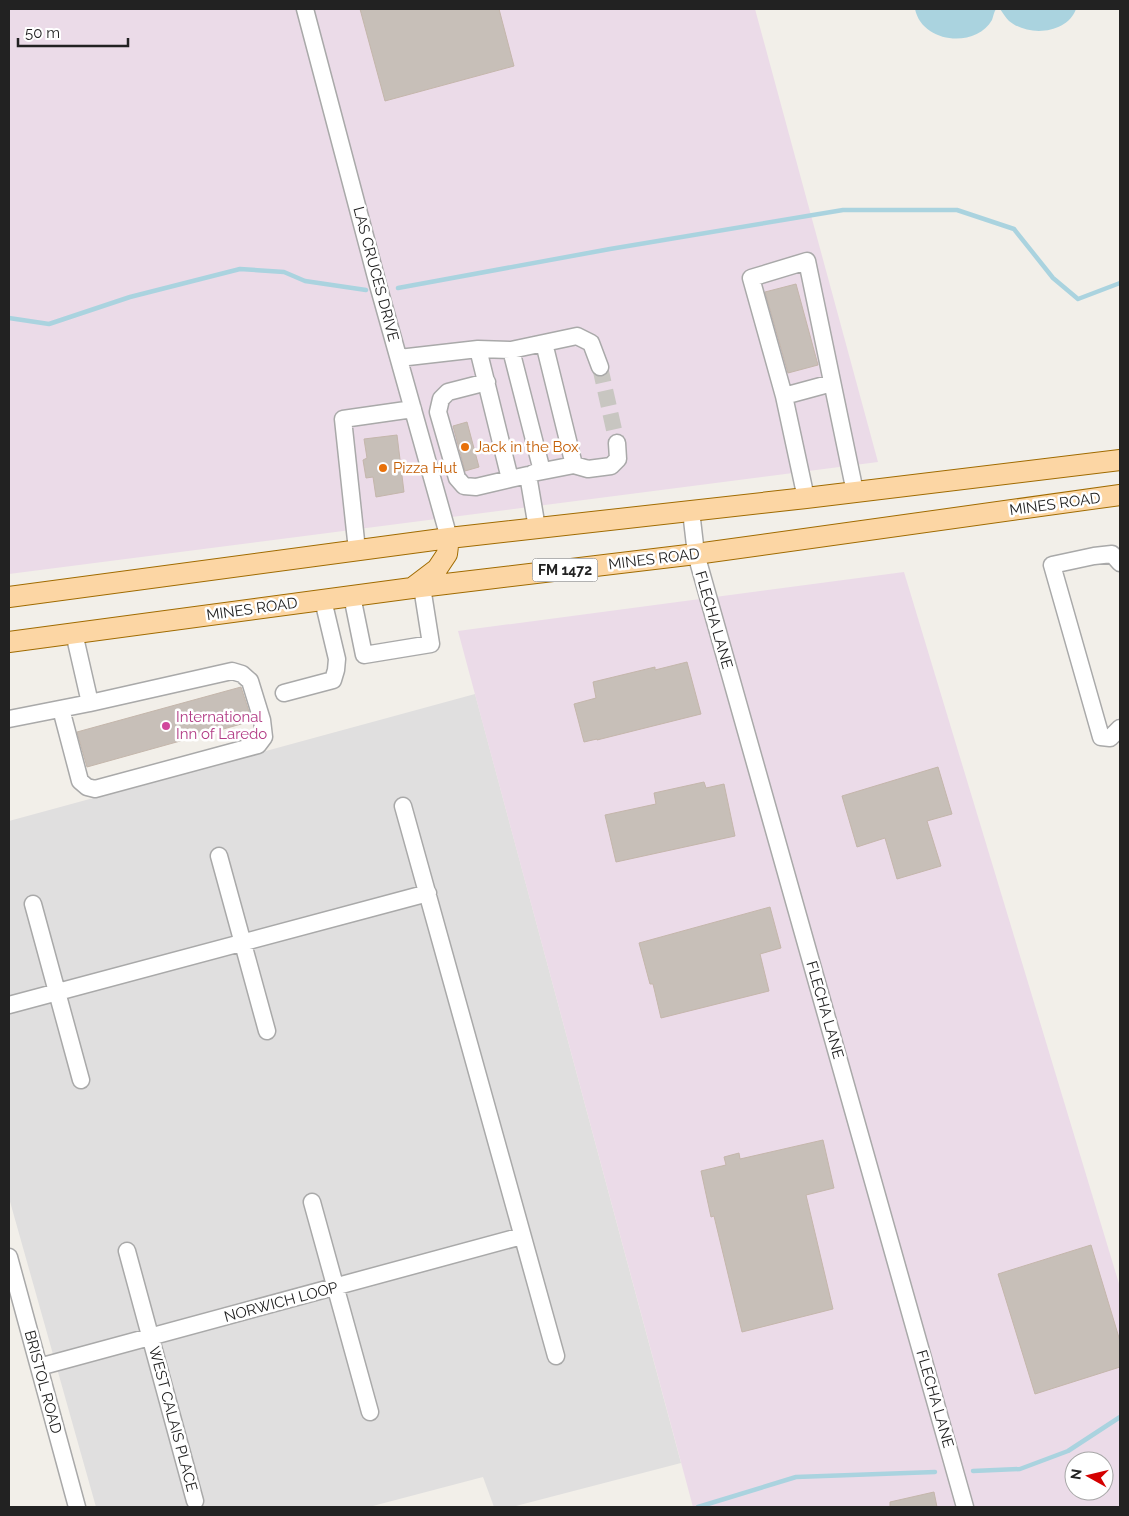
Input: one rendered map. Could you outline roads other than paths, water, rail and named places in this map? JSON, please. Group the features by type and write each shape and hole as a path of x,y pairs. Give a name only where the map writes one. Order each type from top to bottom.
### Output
{"main road":[{"path":"9,597 449,538 1120,460"},
{"name":"MINES ROAD","path":"9,642 417,587 696,554 1120,495"},
{"path":"417,587 437,569 447,554 449,538"}],"street":[{"name":"LAS CRUCES DRIVE","path":"305,9 449,538"},
{"path":"806,498 784,396 751,278 807,261 855,492"},
{"path":"399,358 478,349 511,350 576,336 591,342 600,367"},
{"path":"544,343 574,465"},
{"path":"478,349 510,479"},
{"path":"511,350 535,473 537,528"},
{"path":"487,382 448,392 440,399 438,412 457,478 464,486 476,486 574,465 588,469 611,466 618,459 617,443"},
{"path":"784,396 832,383"},
{"path":"357,550 343,419 413,409"},
{"name":"FLECHA LANE","path":"691,511 696,554 965,1507"},
{"path":"1120,563 1112,554 1052,565 1101,737 1110,738 1120,728"},
{"path":"352,596 364,655 438,643 417,587"},
{"path":"284,693 333,680 337,659 323,600"},
{"path":"74,633 90,703"},
{"path":"9,719 232,671 242,674 250,681 262,720 264,737 258,745 96,789 87,787 80,781 61,709"},
{"path":"403,806 556,1356"},
{"path":"219,856 267,1031"},
{"path":"9,1005 428,893"},
{"path":"33,904 81,1080"},
{"path":"312,1202 370,1412"},
{"name":"NORWICH LOOP","path":"39,1367 522,1236"},
{"name":"WEST CALAIS PLACE","path":"126,1251 195,1501"},
{"name":"BRISTOL ROAD","path":"9,1257 12,1282 39,1367 77,1507"}],"water":[{"path":"915,9 996,9 992,20 984,29 974,35 950,38 938,35 928,29 920,20"},
{"path":"1000,9 1076,9 1064,24 1056,28 1036,31 1017,26 1009,21"}],"waterway":[{"path":"398,288 610,249 843,210 957,210 1014,229 1053,278 1078,299 1120,283"},
{"path":"9,318 49,324 130,297 240,269 284,272 305,281 366,290"},
{"path":"973,1471 1020,1469 1068,1451 1120,1417"},
{"path":"698,1507 796,1477 935,1472"}],"tunnel":[{"path":"600,367 617,443"}],"place":[{"name":"Jack in the Box","path":"465,447"},
{"name":"Pizza Hut","path":"383,468"},
{"name":"International Inn of Laredo","path":"166,726"}]}
